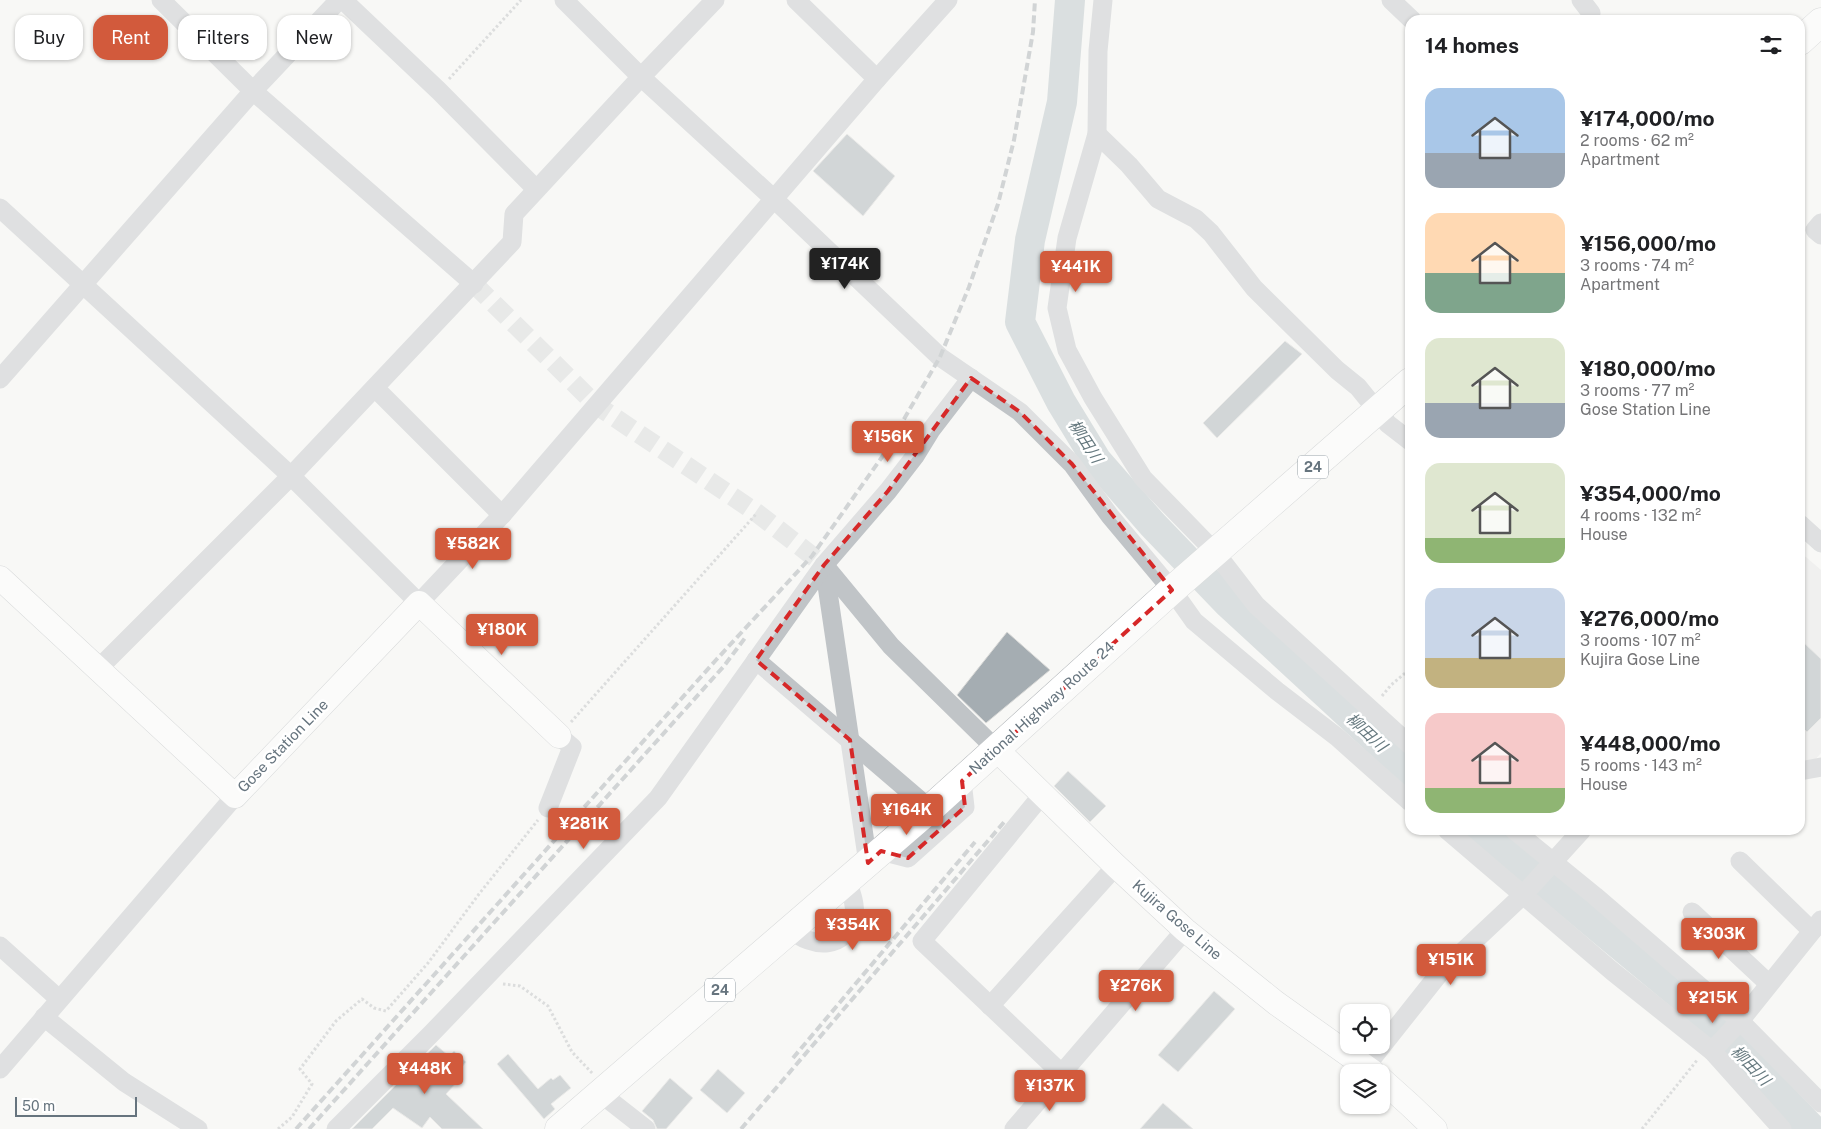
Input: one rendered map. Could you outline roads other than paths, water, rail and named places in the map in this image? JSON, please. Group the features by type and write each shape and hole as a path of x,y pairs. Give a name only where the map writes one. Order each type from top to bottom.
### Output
{"highway":[{"path":"1805,36 1821,22"},
{"name":"National Highway Route 24","path":"559,1129 962,781 1177,586 1405,386"}],"main road":[{"name":"Gose Station Line","path":"0,578 235,796 419,603"},
{"path":"419,603 559,736"},
{"name":"Kujira Gose Line","path":"996,749 1116,866 1185,930 1276,1003 1361,1064"},
{"name":"Kujira Gose Line","path":"1390,1088 1435,1129"}],"street":[{"path":"160,0 253,91 474,284"},
{"path":"0,379 253,91 339,0"},
{"path":"343,0 439,91 536,189"},
{"path":"564,0 641,76 940,357 1020,412 1072,464 1110,516 1177,586 1194,621 1276,692 1337,737 1405,798"},
{"path":"98,669 291,476 474,284 512,242 514,214 641,76 715,0"},
{"path":"796,0 877,79"},
{"path":"0,208 291,476 419,603 502,515 877,79 948,0"},
{"path":"1103,0 1098,51 1097,134 1067,238 1057,308 1067,350 1093,398 1143,478 1256,605 1405,740"},
{"path":"1391,0 1407,15"},
{"path":"1097,134 1158,199 1196,219 1211,233 1254,288 1358,387 1388,424 1405,437"},
{"path":"336,1129 424,1041 658,798 824,565 888,491 915,456 931,430 972,378"},
{"path":"375,388 502,515"},
{"path":"1805,529 1821,543"},
{"path":"824,565 850,740 875,857 908,858 965,807 962,781"},
{"path":"824,565 891,646 996,749"},
{"path":"756,660 930,809"},
{"path":"548,808 572,747 559,736"},
{"path":"1805,770 1821,767"},
{"path":"1042,795 922,942 1061,1073"},
{"path":"0,1069 235,796"},
{"path":"1453,835 1709,1055 1782,1129"},
{"path":"1520,835 1595,896 1739,1021 1821,1103"},
{"path":"1379,1064 1439,974 1523,895 1577,835"},
{"path":"1709,1055 1739,1021 1816,925 1740,861"},
{"path":"990,1006 1116,866"},
{"path":"790,929 797,936 824,944 843,937 850,928 854,915 853,900 847,881"},
{"path":"1692,912 1769,984"},
{"path":"1014,1129 1185,930"},
{"path":"0,946 59,999"},
{"path":"44,1017 124,1082 198,1129"},
{"path":"600,1093 646,1129"}],"waterway":[{"name":"柳田川","path":"1070,0 1062,102 1030,240 1020,322 1061,402 1097,461 1153,525 1229,604 1405,766"},
{"name":"柳田川","path":"1487,835 1702,1013 1812,1129"}],"tunnel":[{"path":"474,284 596,405 757,513 824,565"}],"railway":[{"path":"296,1129 716,660 812,556 882,457 940,357 969,287 998,204 1014,140 1033,32 1035,0"},
{"path":"309,1129 724,666 745,638"},
{"path":"741,1129 1005,821"},
{"path":"793,1058 975,842"}]}
